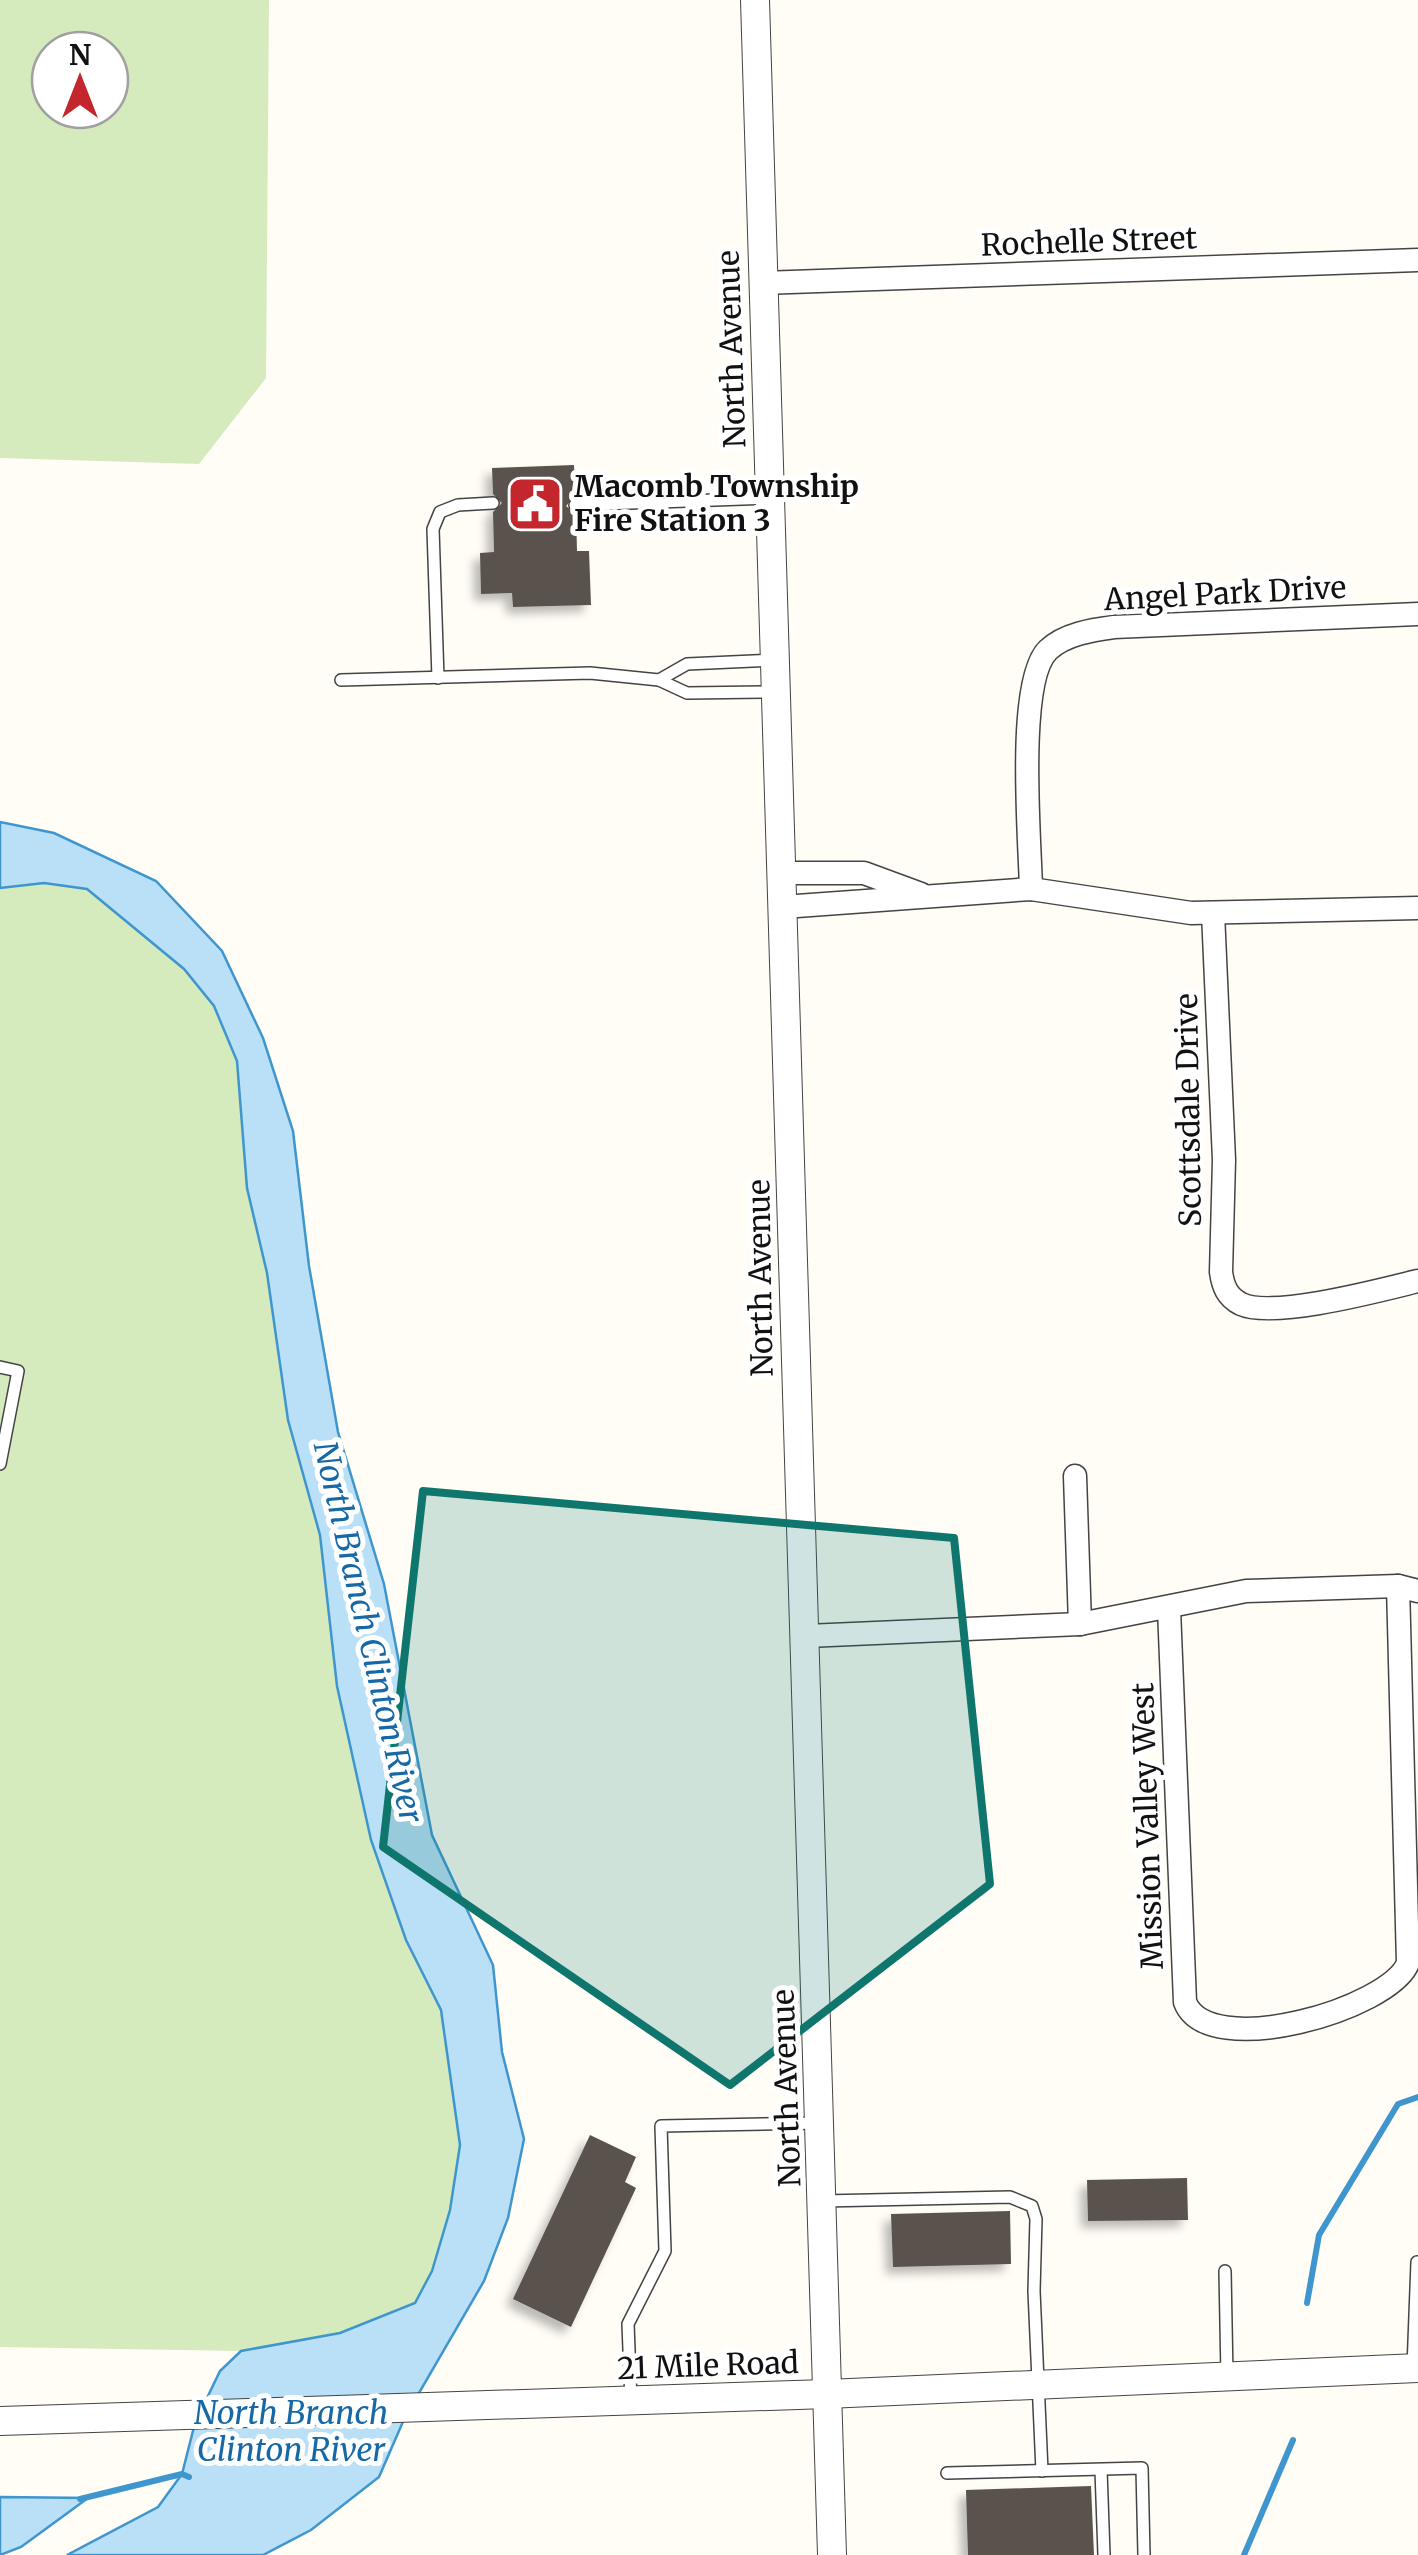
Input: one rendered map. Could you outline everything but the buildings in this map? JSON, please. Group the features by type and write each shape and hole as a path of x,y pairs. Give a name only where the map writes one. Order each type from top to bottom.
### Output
{"street":[{"name":"North Avenue","path":"755,0 832,2555"},
{"name":"Rochelle Street","path":"762,283 1418,260"},
{"name":"Angel Park Drive","path":"1031,889 1030,706 1034,677 1042,657 1072,636 1114,627 1418,614"},
{"path":"782,874 864,874 933,898"},
{"path":"784,907 1031,889 1213,913 1418,908"},
{"name":"Scottsdale Drive","path":"1213,913 1224,1160 1223,1285 1236,1301 1260,1308 1344,1299 1418,1281"},
{"path":"1075,1476 1080,1624"},
{"path":"807,1636 1080,1624 1169,1610 1246,1591 1408,1588"},
{"name":"Mission Valley West","path":"1169,1610 1184,1994 1192,2014 1212,2028 1304,2024 1399,1978 1410,1949 1408,1588"},
{"name":"21 Mile Road","path":"0,2421 827,2394 1415,2368"}],"lane":[{"path":"575,505 769,498"},
{"path":"438,678 433,528 440,512 458,505 493,504"},
{"path":"659,680 687,664 774,660"},
{"path":"341,680 590,674 659,680 686,694 776,692"},
{"path":"0,1367 18,1371 0,1464"},
{"path":"631,2401 628,2324 664,2250 662,2126 821,2123"},
{"path":"823,2202 1010,2197 1032,2206 1036,2218 1042,2471"},
{"path":"1415,2368 1417,2262"},
{"path":"1225,2271 1227,2376"},
{"path":"947,2473 1142,2468 1144,2555"},
{"path":"1101,2470 1104,2555"}],"highlighted area":[{"path":"423,1491 954,1538 990,1884 730,2085 383,1847"}],"green space":[{"path":"0,0 269,0 266,378 199,464 0,458"},
{"path":"44,883 87,889 184,969 214,1006 237,1061 247,1188 267,1272 288,1420 320,1535 337,1686 371,1840 406,1940 441,2010 460,2145 450,2210 432,2271 415,2303 340,2333 241,2351 0,2347 0,888"}],"water":[{"name":"North Branch Clinton River","path":"0,822 54,833 156,881 222,951 263,1038 293,1131 309,1266 338,1432 384,1584 432,1835 493,1965 502,2052 524,2139 508,2218 484,2281 405,2417 379,2477 311,2530 263,2555 67,2555 158,2507 182,2474 195,2423 220,2371 241,2351 340,2333 415,2303 432,2271 450,2210 460,2145 441,2010 406,1940 371,1840 337,1686 320,1535 288,1420 267,1273 247,1188 237,1061 214,1006 184,969 87,889 44,883 0,888"},
{"path":"0,2497 88,2498 21,2547 0,2555"}],"waterway":[{"path":"1307,2303 1319,2235 1398,2104 1418,2097"},
{"path":"1244,2555 1293,2440"},
{"path":"80,2499 182,2474 189,2477"}],"place":[{"name":"Macomb Township Fire Station 3","path":"535,504"}]}
